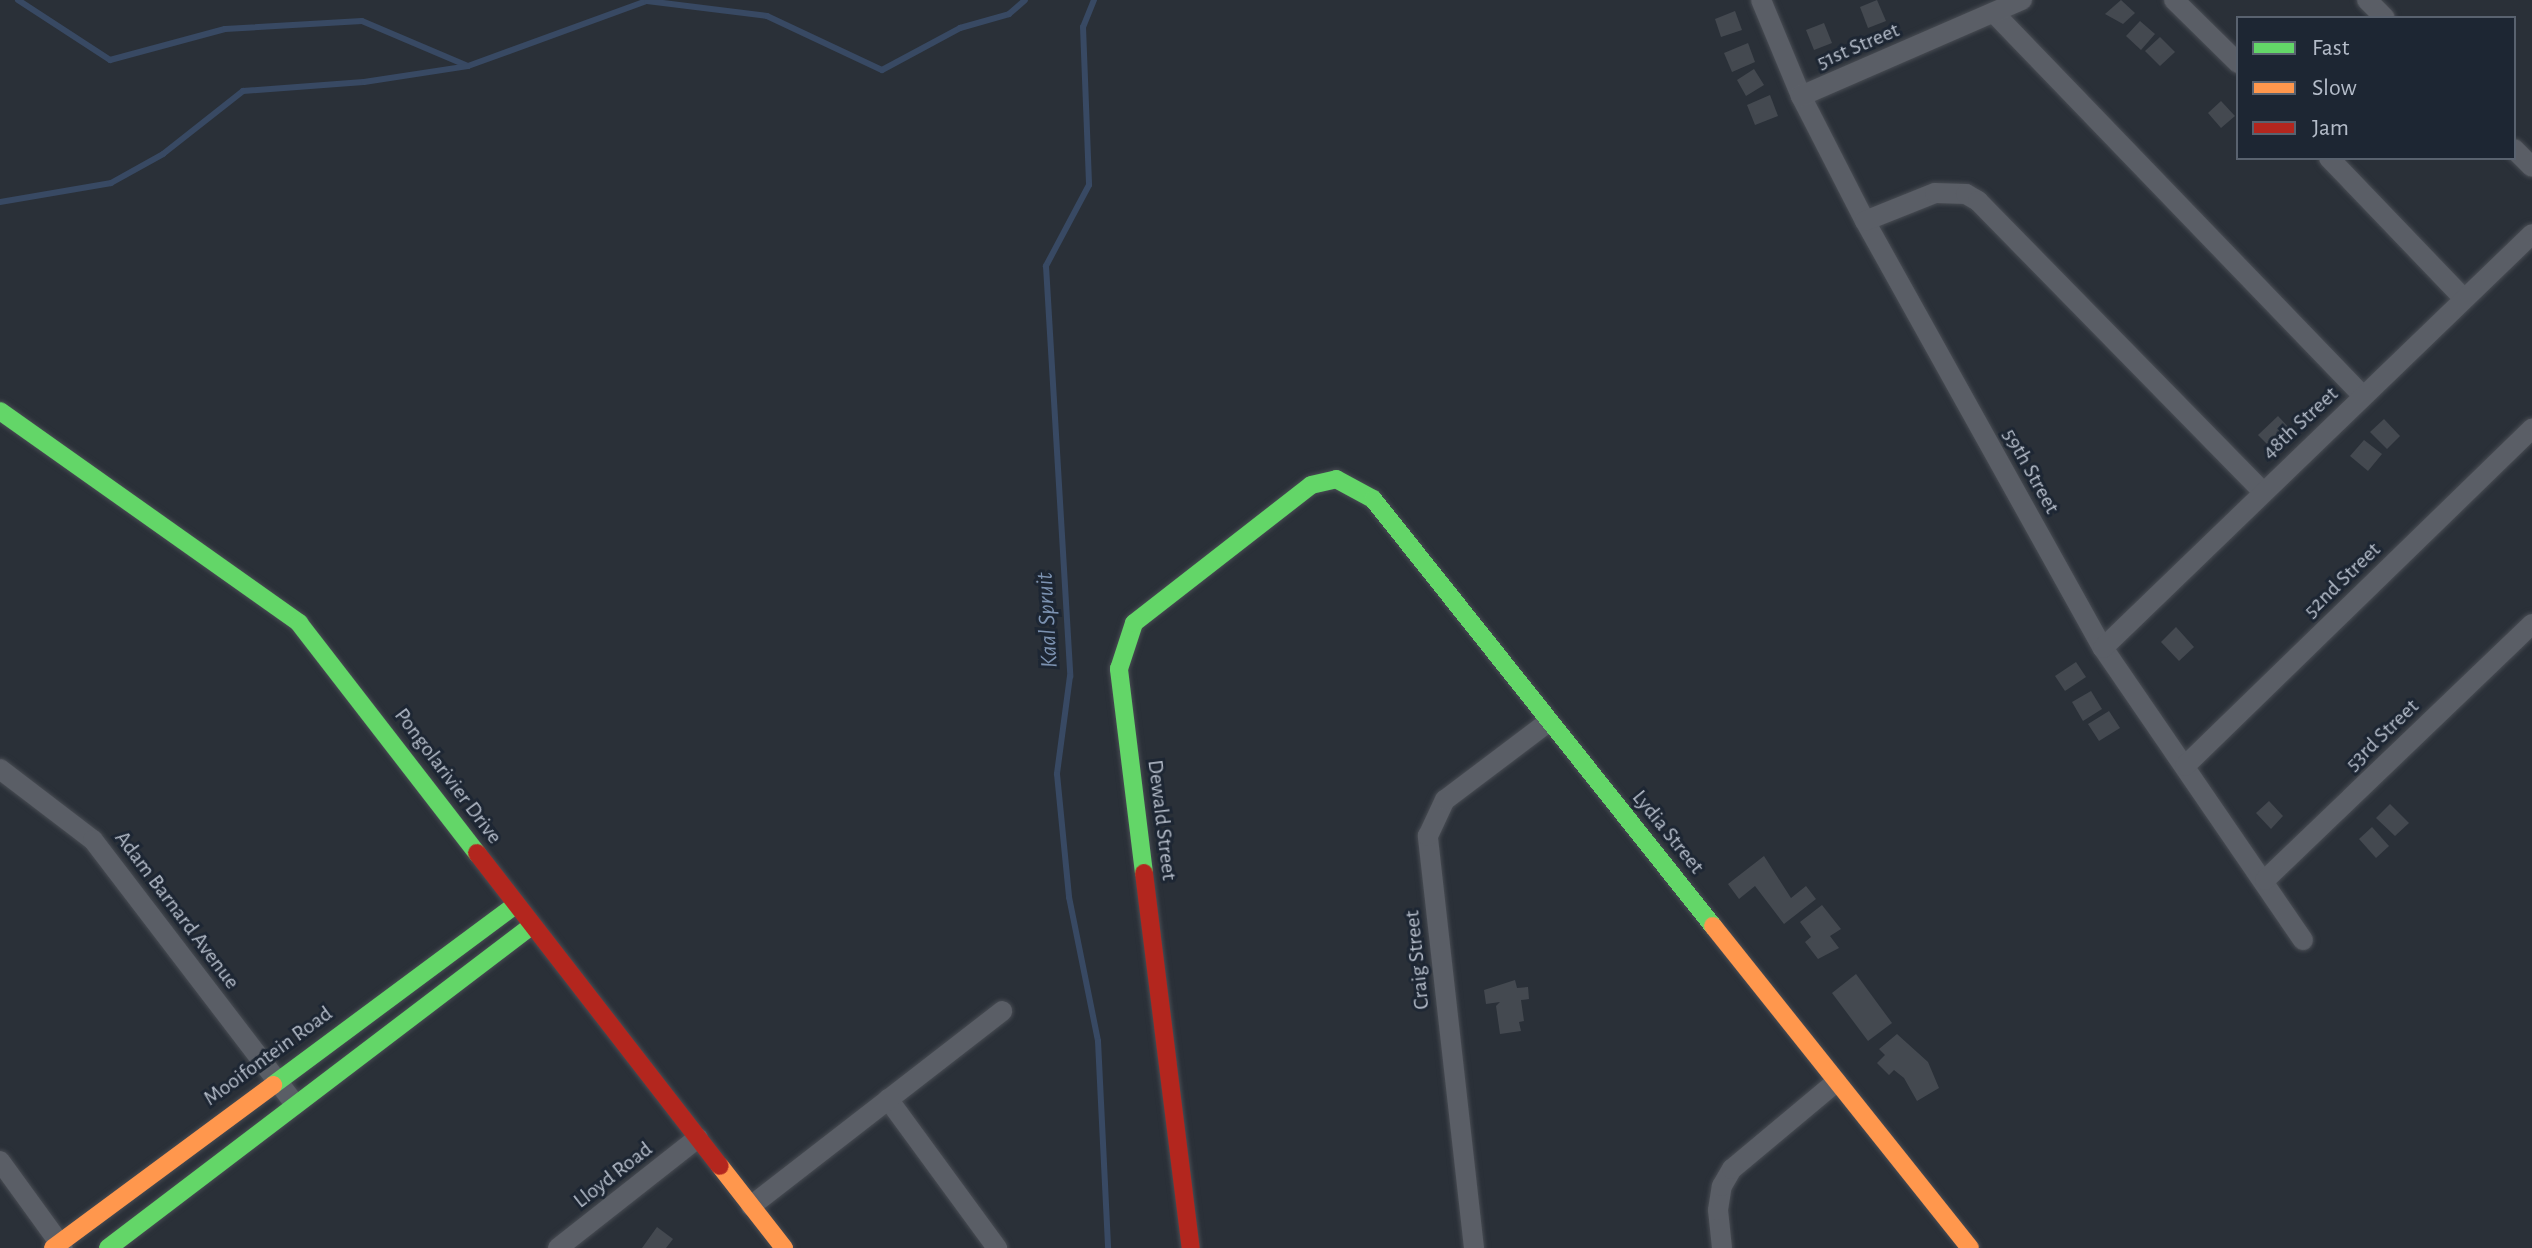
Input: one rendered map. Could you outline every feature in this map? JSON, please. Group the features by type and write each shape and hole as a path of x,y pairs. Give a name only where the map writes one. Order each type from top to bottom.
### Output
{"street":[{"name":"59th Street","path":"1761,0 1801,96 1865,221 2103,648 2265,880 2303,940"},
{"name":"51st Street","path":"1801,96 2022,0"},
{"path":"2174,0 2236,61"},
{"path":"2367,0 2383,16"},
{"path":"1994,13 2363,396"},
{"path":"2516,151 2532,167"},
{"path":"2331,160 2464,299"},
{"path":"1865,221 1935,193 1966,194 1978,201 2262,491"},
{"name":"48th Street","path":"2103,648 2262,491 2532,234"},
{"name":"Pongolarivier Drive","path":"0,411 273,600 299,623 530,927 784,1248"},
{"name":"52nd Street","path":"2185,766 2532,428"},
{"name":"Lydia Street","path":"1311,485 1348,481 1373,499 1970,1248"},
{"name":"Dewald Street","path":"1191,1248 1119,669 1134,623 1311,485"},
{"name":"53rd Street","path":"2265,880 2532,624"},
{"name":"Craig Street","path":"1474,1248 1428,836 1445,800 1548,722"},
{"name":"Adam Barnard Avenue","path":"0,769 93,840 293,1102"},
{"name":"Mooifontein Road","path":"58,1246 275,1080 514,906"},
{"path":"108,1248 293,1102 530,927"},
{"path":"751,1206 1002,1011"},
{"path":"1722,1248 1718,1210 1732,1169 1836,1082"},
{"path":"888,1099 997,1248"},
{"name":"Lloyd Road","path":"558,1248 698,1138"},
{"path":"0,1161 58,1246"}],"building":[{"path":"1877,0 1886,21 1868,28 1860,7"},
{"path":"2121,0 2135,13 2123,24 2105,14"},
{"path":"1735,11 1742,30 1721,37 1715,19"},
{"path":"2140,21 2155,34 2141,50 2126,36"},
{"path":"1824,23 1832,43 1814,50 1806,30"},
{"path":"2160,37 2175,52 2160,66 2145,51"},
{"path":"1748,43 1755,62 1732,72 1724,53"},
{"path":"1754,69 1764,85 1746,96 1737,80"},
{"path":"1770,95 1778,116 1755,125 1747,105"},
{"path":"2221,101 2235,116 2221,128 2208,113"},
{"path":"2278,416 2292,431 2273,450 2258,435"},
{"path":"2384,419 2400,436 2387,449 2370,432"},
{"path":"2364,440 2382,454 2368,471 2350,456"},
{"path":"2176,627 2194,647 2179,661 2161,642"},
{"path":"2076,662 2086,677 2065,691 2055,676"},
{"path":"2091,691 2102,709 2083,721 2072,702"},
{"path":"2109,711 2120,728 2099,741 2088,724"},
{"path":"2269,801 2283,816 2271,829 2256,813"},
{"path":"2390,804 2409,823 2395,836 2376,818"},
{"path":"2372,827 2389,846 2376,858 2359,839"},
{"path":"1764,856 1791,898 1806,886 1816,899 1784,924 1755,886 1739,899 1728,884"},
{"path":"1822,905 1841,929 1830,936 1839,948 1818,959 1805,942 1811,937 1800,922"},
{"path":"1856,974 1892,1023 1868,1041 1832,993"},
{"path":"1515,980 1517,988 1528,987 1529,999 1521,1000 1524,1021 1519,1022 1521,1031 1500,1034 1496,1006 1500,1002 1486,1004 1484,990"},
{"path":"1897,1034 1928,1062 1939,1088 1917,1101 1904,1078 1894,1070 1889,1075 1877,1063 1885,1055 1879,1049"},
{"path":"657,1227 673,1239 666,1248 642,1248"}],"waterway":[{"path":"18,0 110,60 225,29 362,21 468,66 647,1 767,16 882,70 960,28 1009,14 1025,0"},
{"name":"Kaal Spruit","path":"1094,0 1083,27 1089,185 1046,266 1070,676 1057,774 1069,897 1098,1041 1108,1248"},
{"path":"0,202 111,183 163,154 243,91 364,82 468,66"}],"traffic: fast":[{"path":"0,411 299,623 477,853"},
{"path":"1144,873 1119,669 1134,623 1311,485 1336,479 1373,499 1713,926"},
{"path":"273,1085 514,906"},
{"path":"108,1248 530,927"}],"traffic: slow":[{"path":"1713,926 1970,1248"},
{"path":"53,1248 273,1085"},
{"path":"720,1166 784,1248"}],"traffic: jam":[{"path":"477,853 720,1166"},
{"path":"1144,873 1191,1248"}]}
